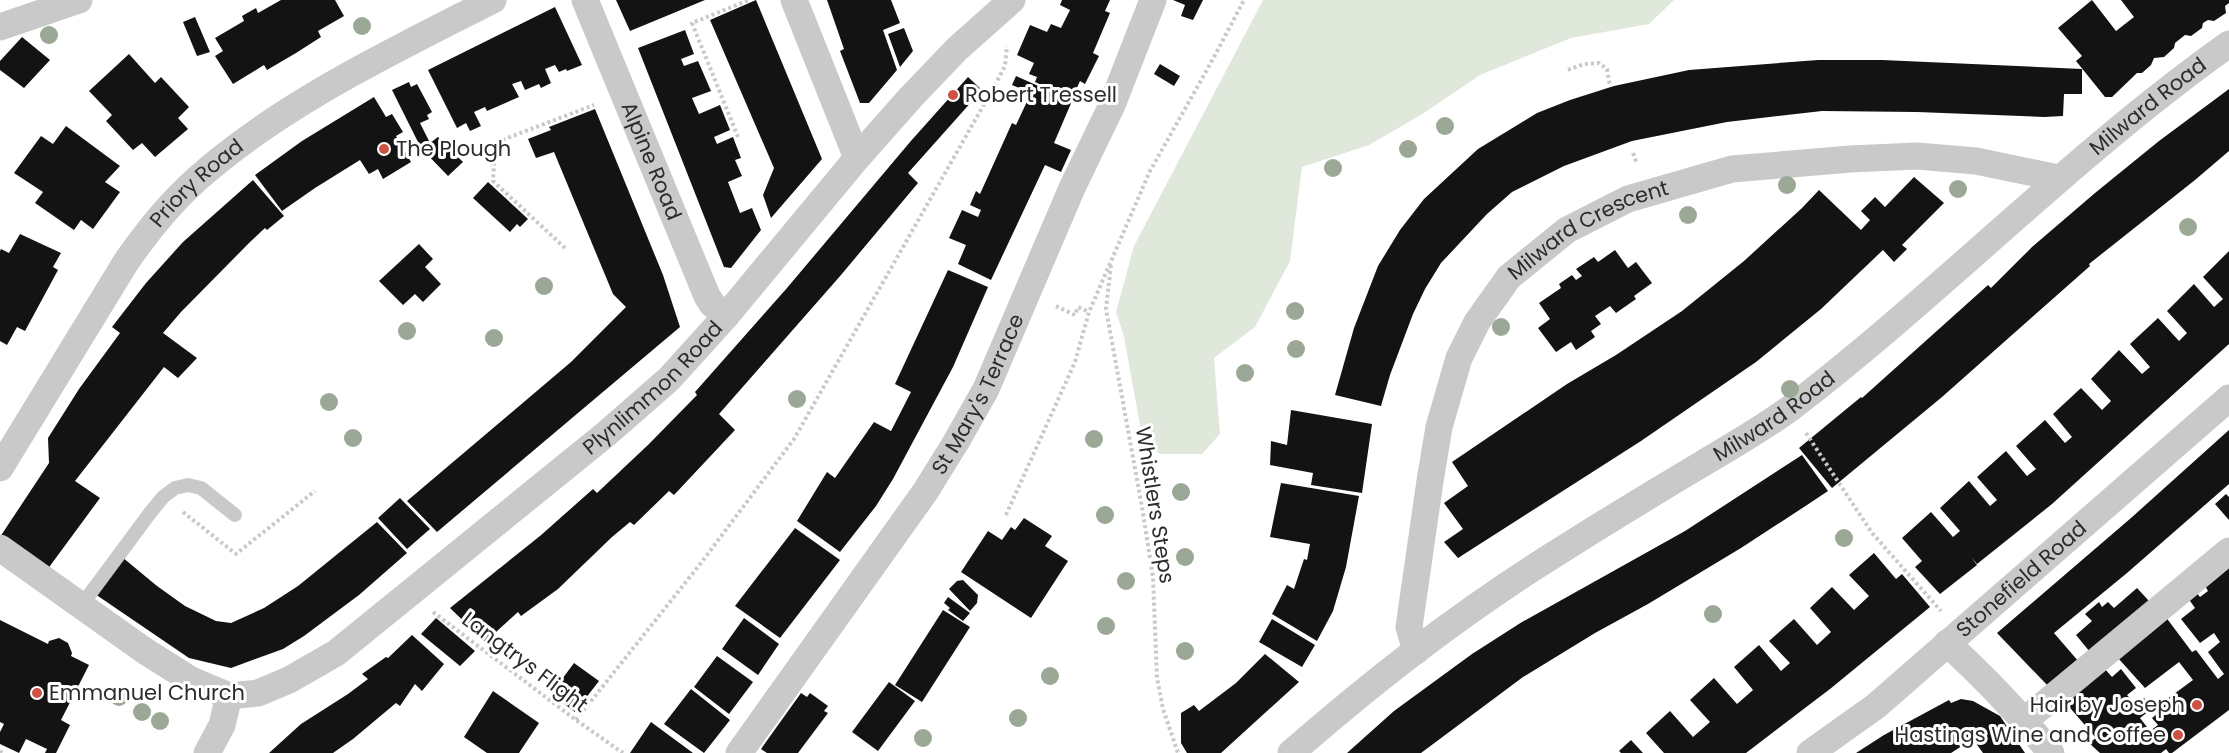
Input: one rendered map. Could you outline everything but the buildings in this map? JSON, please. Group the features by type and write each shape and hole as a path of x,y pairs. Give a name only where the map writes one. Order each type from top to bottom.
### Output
{"street":[{"path":"0,27 79,0"},
{"name":"Priory Road","path":"0,468 119,272 143,238 196,179 254,134 356,70 493,0"},
{"name":"Alpine Road","path":"585,0 707,296 712,304 726,316"},
{"path":"794,0 857,158"},
{"name":"St Mary's Terrace","path":"739,753 925,492 986,389 1072,188 1112,105 1153,0"},
{"name":"Plynlimmon Road","path":"0,548 191,680 229,696 258,693 289,680 336,654 638,408 669,379 726,316 857,158 957,49 1010,2"},
{"name":"Milward Road","path":"1291,753 1416,651 1484,600 1789,409 1896,324 2058,178 2182,78 2229,44"},
{"name":"Milward Crescent","path":"1416,651 1409,627 1430,481 1439,427 1459,358 1477,322 1509,277 1567,230 1628,199 1732,169 1917,156 1976,161 2058,178"},
{"name":"Stonefield Road","path":"1810,753 1876,705 2229,398"},
{"path":"2025,720 2229,551"},
{"path":"1953,637 1986,679 2025,720 2051,753"},
{"path":"207,753 222,725 229,696"}],"lane":[{"path":"81,606 150,513 163,497 175,488 188,486 201,488 235,515"}],"path":[{"path":"738,137 692,23 749,0"},
{"path":"1006,515 1074,362 1089,312 1150,171 1244,0"},
{"path":"576,720 701,563 794,439 1005,66 1010,2"},
{"path":"1568,70 1584,64 1599,63 1607,69 1610,86"},
{"path":"565,248 493,181 495,145 497,142 597,104"},
{"name":"Whistlers Steps","path":"1111,261 1106,309 1153,577 1157,678 1163,709 1178,753"},
{"path":"1027,294 1075,315 1077,307 1089,312"},
{"path":"1789,409 1872,533 1953,637"},
{"name":"Langtrys Flight","path":"410,595 623,753"}],"shaded area":[{"path":"1263,0 1674,0 1649,24 1571,38 1480,75 1424,113 1369,145 1302,167 1290,261 1255,327 1214,358 1220,434 1202,454 1161,454 1144,447 1124,337 1116,312 1134,246"}],"place":[{"name":"Robert Tressell","path":"953,95"},
{"name":"The Plough","path":"384,149"},
{"name":"Emmanuel Church","path":"37,693"},
{"name":"Hair by Joseph","path":"2197,705"},
{"name":"Hastings Wine and Coffee","path":"2178,735"}]}
